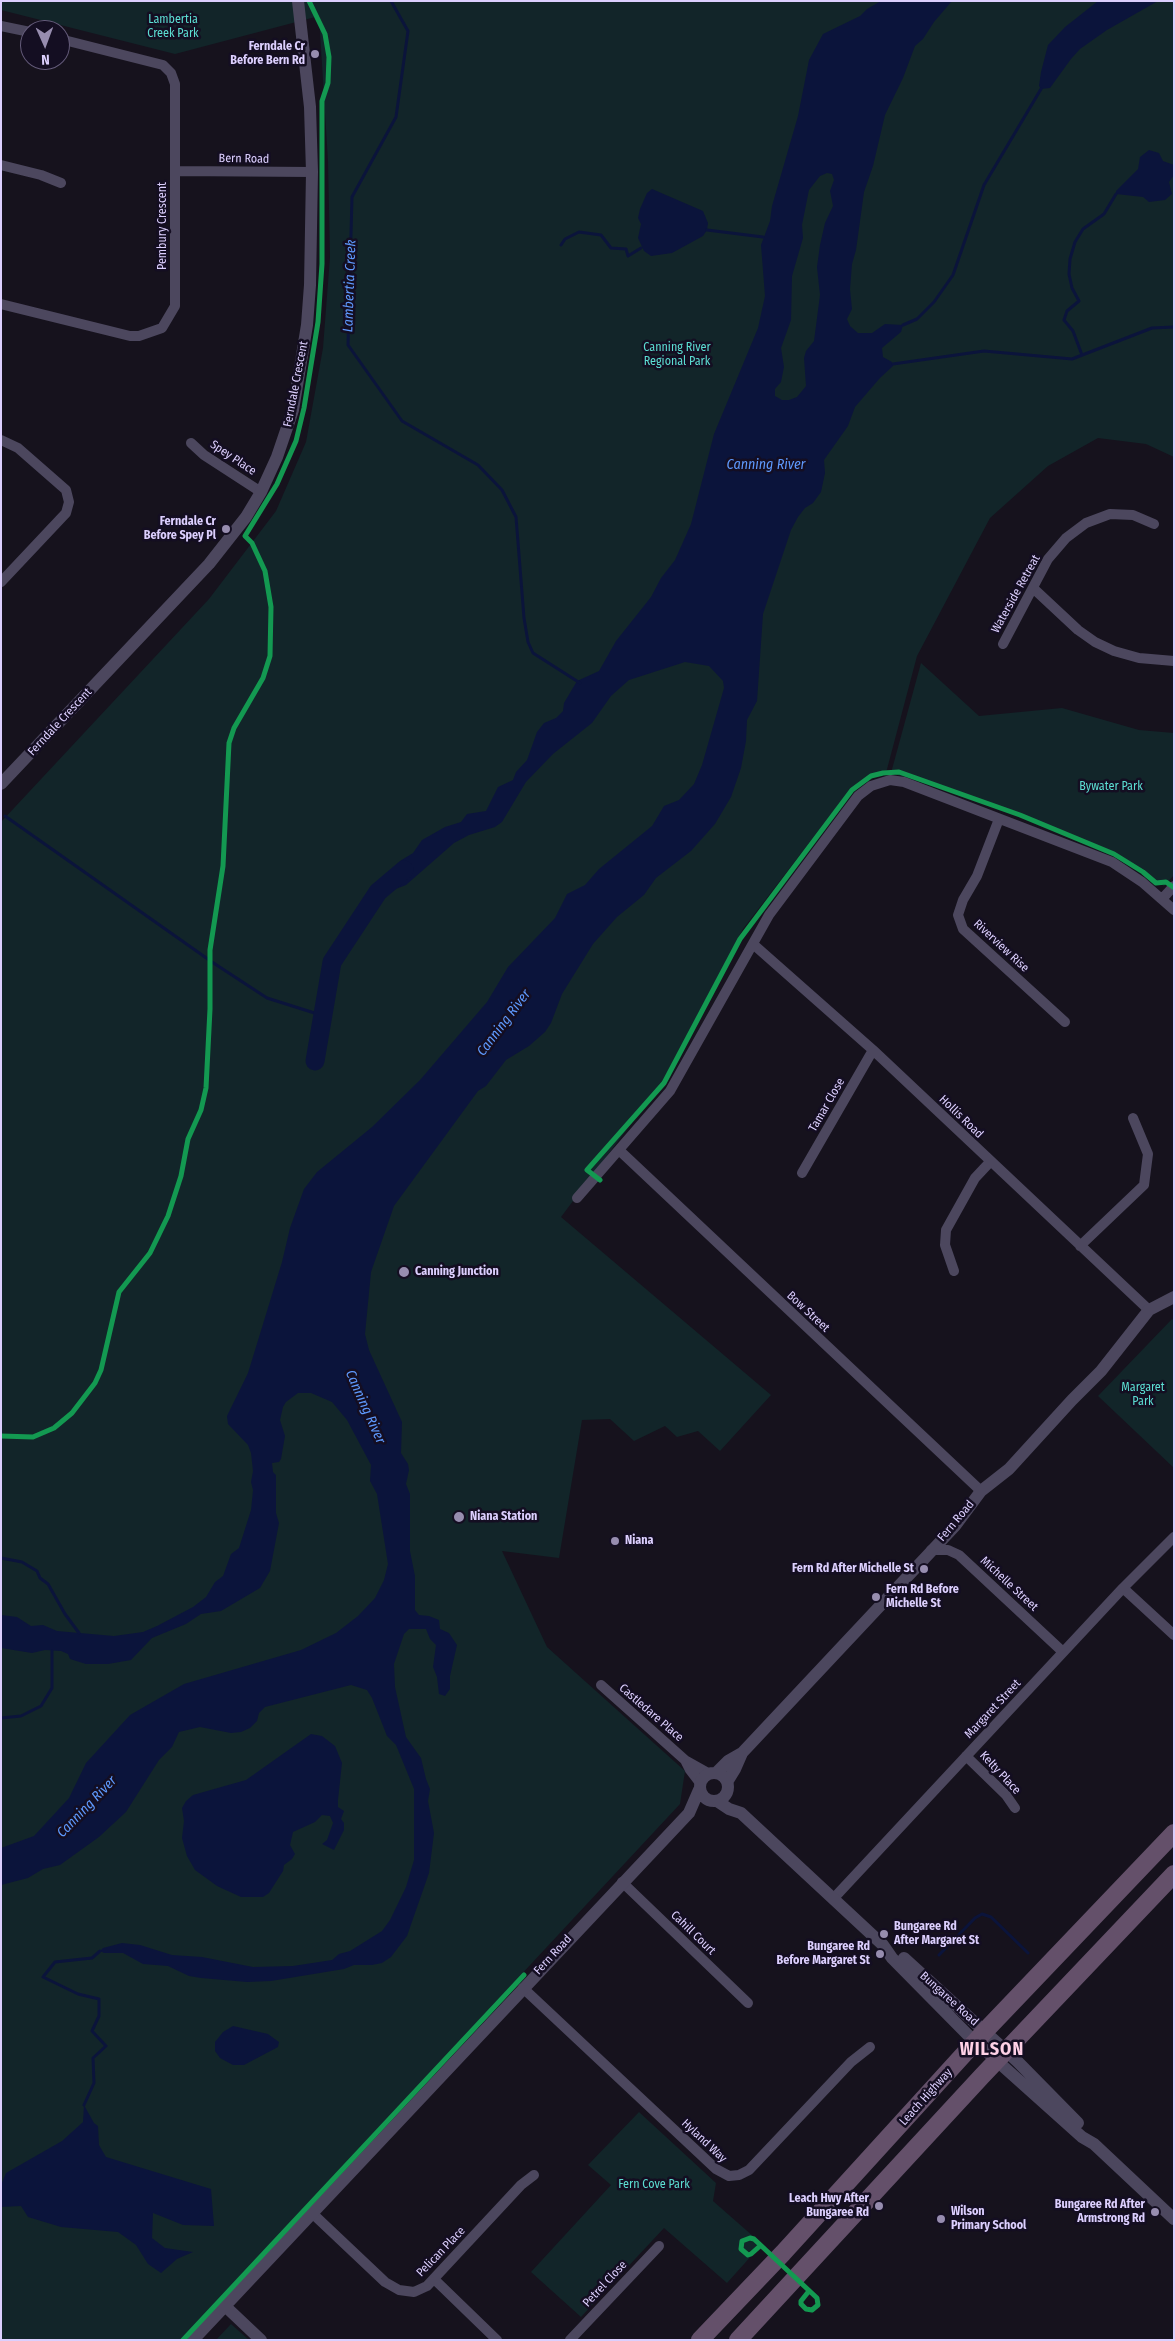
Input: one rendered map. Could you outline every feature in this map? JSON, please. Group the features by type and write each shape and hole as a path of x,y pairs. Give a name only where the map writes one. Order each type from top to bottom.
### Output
{"highway":[{"name":"Leach Highway","path":"700,2340 783,2253 980,2037 1174,1833"},
{"path":"738,2340 1001,2056 1174,1874"}],"street":[{"name":"Ferndale Crescent","path":"1,784 209,564 236,530 261,492 286,435 302,361 310,285 312,172 310,106 298,1"},
{"path":"1,26 20,30"},
{"name":"Pembury Crescent","path":"1,304 130,336 140,336 162,328 175,306 176,84 171,74 162,65 70,42"},
{"path":"1,165 41,175 61,183"},
{"name":"Bern Road","path":"176,171 312,172"},
{"path":"1,440 18,448 66,490 69,502 66,513 1,582"},
{"name":"Spey Place","path":"191,443 204,455 261,492"},
{"name":"Waterside Retreat","path":"1003,644 1048,559 1066,538 1086,522 1110,514 1132,515 1154,524"},
{"path":"1033,588 1078,630 1095,642 1114,651 1139,658 1174,661"},
{"path":"577,1198 670,1091 769,915 858,796 871,786 890,780 904,782 1112,862 1142,882 1174,910"},
{"name":"Riverview Rise","path":"999,818 977,876 963,900 958,915 963,929 1065,1022"},
{"path":"1162,899 1174,886"},
{"name":"Hollis Road","path":"752,944 873,1050 1149,1310"},
{"name":"Tamar Close","path":"802,1172 873,1050"},
{"path":"1080,1246 1144,1185 1148,1154 1132,1118"},
{"name":"Bow Street","path":"619,1150 981,1491"},
{"path":"954,1271 945,1245 946,1230 975,1178 990,1162"},
{"name":"Fern Road","path":"193,2340 689,1813 706,1780 728,1761 742,1753 955,1526 981,1491 1009,1469 1101,1371 1149,1310 1174,1297"},
{"name":"Margaret Street","path":"833,1899 1123,1588 1174,1537"},
{"name":"Michelle Street","path":"931,1550 948,1550 959,1555 1064,1652"},
{"path":"1123,1588 1174,1635"},
{"name":"Castledare Place","path":"600,1686 685,1760 690,1770 706,1780"},
{"name":"Fern Road","path":"727,1786 742,1753"},
{"name":"Kelty Place","path":"966,1756 1006,1795 1015,1808"},
{"path":"721,1775 727,1786 724,1797 713,1801 703,1797 706,1780 721,1775"},
{"name":"Bungaree Road","path":"727,1786 741,1813"},
{"name":"Fern Road","path":"689,1813 713,1801"},
{"name":"Bungaree Road","path":"713,1801 741,1813 883,1945 897,1952 1082,2137 1094,2144 1174,2219"},
{"name":"Cahill Court","path":"622,1882 748,2003"},
{"name":"Hyland Way","path":"523,1988 716,2169 728,2176 740,2176 749,2170 851,2062 870,2047"},
{"name":"Pelican Place","path":"312,2213 385,2282 400,2290 414,2292 427,2286 521,2186 534,2175"},
{"name":"Petrel Close","path":"570,2340 659,2246"},
{"path":"434,2279 497,2340"},
{"path":"225,2306 261,2340"}],"green space":[{"name":"Canning River Regional Park","path":"1,1 1174,1 1174,457 1146,444 1098,438 1048,466 990,518 917,656 886,773 859,782 845,796 743,929 661,1084 561,1217 771,1395 720,1451 698,1431 677,1437 665,1426 634,1441 610,1419 582,1420 559,1558 502,1551 547,1647 685,1771 680,1804 181,2340 1,2340 1,822 209,599 276,511 306,442 323,348 330,257 328,161 319,16 175,54 70,27 70,20 41,20 1,10"},
{"name":"Bywater Park","path":"921,663 979,716 1062,708 1139,730 1174,733 1174,875 1164,886 1114,855 976,799 891,773"},
{"name":"Margaret Park","path":"1172,1319 1174,1321 1174,1468 1098,1396"},
{"name":"Fern Cove Park","path":"639,2112 716,2183 713,2201 762,2244 727,2283 664,2228 581,2317 531,2272 611,2185 588,2165"},
{"path":"231,2324 249,2340 216,2340"}],"water":[{"name":"Canning River","path":"881,1 952,1 934,22 923,39 915,46 903,78 885,115 873,166 864,192 856,250 852,264 850,289 852,309 847,319 850,326 858,333 872,333 885,324 903,325 901,332 882,348 883,357 892,362 893,366 855,407 848,426 824,460 825,473 821,492 813,503 805,508 791,530 763,614 757,701 747,720 746,741 741,768 731,797 715,824 691,851 656,878 644,895 617,917 593,944 562,994 551,1023 545,1032 529,1046 506,1060 486,1086 478,1091 394,1206 371,1272 365,1334 369,1350 402,1422 401,1453 408,1464 409,1470 406,1484 410,1494 410,1551 415,1576 415,1610 419,1615 439,1620 440,1629 449,1633 457,1645 450,1676 450,1689 445,1696 439,1694 437,1677 433,1667 436,1645 430,1639 426,1629 409,1629 404,1634 394,1664 395,1687 406,1737 421,1758 430,1789 428,1801 434,1833 429,1873 407,1936 391,1957 382,1963 354,1965 344,1969 271,1981 247,1982 189,1976 168,1966 143,1964 123,1953 104,1953 100,1951 103,1948 122,1943 140,1945 172,1955 202,1957 253,1967 293,1966 332,1960 339,1954 350,1951 382,1931 390,1920 406,1887 414,1860 414,1789 396,1745 387,1736 372,1698 367,1690 351,1685 265,1707 259,1713 257,1721 250,1728 241,1732 231,1733 200,1727 179,1732 172,1747 159,1760 126,1812 99,1837 60,1865 43,1869 28,1878 1,1885 1,1848 34,1836 69,1798 86,1763 130,1715 184,1684 301,1650 336,1633 358,1616 375,1598 384,1580 388,1564 377,1494 370,1481 371,1465 347,1420 332,1402 311,1393 298,1393 286,1402 283,1407 280,1420 285,1436 281,1459 279,1462 272,1463 273,1472 276,1475 276,1513 279,1523 270,1571 260,1588 221,1611 201,1614 186,1624 152,1638 131,1660 108,1664 86,1664 70,1659 68,1654 61,1651 45,1650 32,1653 1,1648 1,1615 17,1617 31,1626 43,1625 57,1631 114,1636 143,1632 193,1607 206,1597 215,1582 223,1576 231,1554 239,1548 251,1510 253,1471 251,1453 248,1445 228,1424 227,1416 248,1373 282,1262 290,1228 304,1189 317,1172 372,1127 420,1080 487,1002 508,967 555,918 567,894 585,885 599,869 652,826 664,806 679,800 694,784 702,765 724,688 723,681 709,666 685,662 629,680 611,696 592,723 553,754 526,782 502,822 495,827 469,835 454,843 406,885 393,890 385,885 387,878 400,861 413,853 422,840 445,827 461,822 467,814 486,811 498,787 513,780 516,772 527,760 537,732 544,723 556,718 563,711 564,703 577,681 599,671 616,641 651,597 661,578 675,560 691,524 714,434 758,328 765,296 761,245 770,221 772,206 798,116 809,60 823,34 860,16 867,9","holes":["827,173 832,174 834,180 830,191 833,206 825,223 817,267 820,295 814,341 806,351 804,358 806,386 797,397 782,400 775,396 775,389 781,382 784,367 781,348 791,320 792,276 803,238 802,225 809,190 820,176"]},
{"path":"1098,1 1158,1 1107,30 1080,49 1050,88 1041,89 1039,86 1041,72 1048,45 1065,27"},
{"path":"1149,150 1159,153 1163,161 1174,165 1174,175 1169,182 1172,194 1165,200 1149,202 1143,197 1116,194 1116,191 1138,169 1140,157"},
{"path":"652,189 703,211 708,223 707,230 703,236 672,253 651,256 644,251 638,238 641,224 638,218 647,193"},
{"path":"311,1734 322,1736 335,1746 342,1763 338,1807 344,1811 341,1819 344,1823 344,1830 334,1850 322,1844 327,1840 333,1823 330,1816 322,1815 315,1822 293,1832 290,1845 295,1854 284,1865 283,1871 269,1893 263,1897 241,1897 217,1886 195,1870 187,1856 182,1838 184,1821 182,1808 186,1801 193,1795 246,1780"},
{"path":"233,2026 268,2034 279,2042 278,2047 244,2065 233,2065 220,2058 215,2051 215,2042 223,2032"},
{"path":"84,2105 94,2123 98,2126 99,2145 106,2157 211,2189 214,2226 183,2225 153,2213 152,2238 165,2248 193,2252 177,2259 161,2273 148,2264 136,2245 118,2232 61,2227 28,2217 21,2206 1,2207 1,2185 6,2173 62,2141 83,2122"}],"waterway":[{"name":"Lambertia Creek","path":"391,1 408,31 396,117 352,197 348,345 402,421 478,465 502,490 516,517 524,618 528,642 533,653 580,683"},
{"path":"903,325 917,319 934,302 953,275 984,185 1041,89"},
{"path":"1082,355 1073,331 1064,320 1067,311 1079,301 1072,288 1069,274 1070,259 1075,242 1083,229 1104,214 1116,194"},
{"path":"707,230 763,237"},
{"path":"561,245 565,239 579,232 601,235 611,248 626,249 628,256 641,248"},
{"path":"893,364 984,351 1072,359 1152,328 1174,327"},
{"path":"5,816 212,962 267,998 324,1016"},
{"path":"315,1061 332,962 378,892 404,870"},
{"path":"1,1558 22,1562 37,1571 40,1578 48,1584 65,1614 79,1633"},
{"path":"1,1718 21,1716 41,1706 52,1688 52,1651"},
{"path":"939,1955 975,1918 982,1914 991,1917 1028,1953"},
{"path":"84,2105 94,2083 93,2058 106,2046 92,2031 99,2016 99,1999 78,1994 43,1977 55,1962 92,1958 100,1951"}],"cycle path":[{"path":"1,1436 33,1437 54,1428 72,1413 95,1383 101,1370 119,1292 150,1253 168,1216 181,1176 188,1139 201,1110 206,1088 210,1009 210,950 223,866 229,743 234,728 263,678 270,656 271,607 265,571 252,543 245,536 277,484 296,441 304,408 318,322 322,264 322,101 328,83 329,57 325,34 309,1"},
{"path":"600,1180 587,1170 664,1083 740,939 852,790 871,776 899,772 1020,815 1114,854 1143,872 1156,883 1166,882 1173,887"},
{"path":"183,2340 524,1975"},
{"path":"760,2246 748,2255 741,2249 742,2241 750,2238 754,2239 817,2298 818,2305 812,2310 806,2309 801,2304 801,2301 809,2291"}],"place":[{"name":"Ferndale Cr Before Bern Rd","path":"315,54"},
{"name":"Ferndale Cr Before Spey Pl","path":"226,529"},
{"name":"Canning Junction","path":"404,1272"},
{"name":"Niana Station","path":"459,1517"},
{"name":"Niana","path":"615,1541"},
{"name":"Fern Rd After Michelle St","path":"924,1569"},
{"name":"Fern Rd Before Michelle St","path":"876,1597"},
{"name":"Bungaree Rd After Margaret St","path":"884,1934"},
{"name":"Bungaree Rd Before Margaret St","path":"880,1954"},
{"name":"Leach Hwy After Bungaree Rd","path":"879,2206"},
{"name":"Bungaree Rd After Armstrong Rd","path":"1155,2212"},
{"name":"Wilson Primary School","path":"941,2219"}],"district":[{"name":"WILSON","path":"992,2050"}],"park label":[{"name":"Lambertia Creek Park","path":"173,27"}]}
